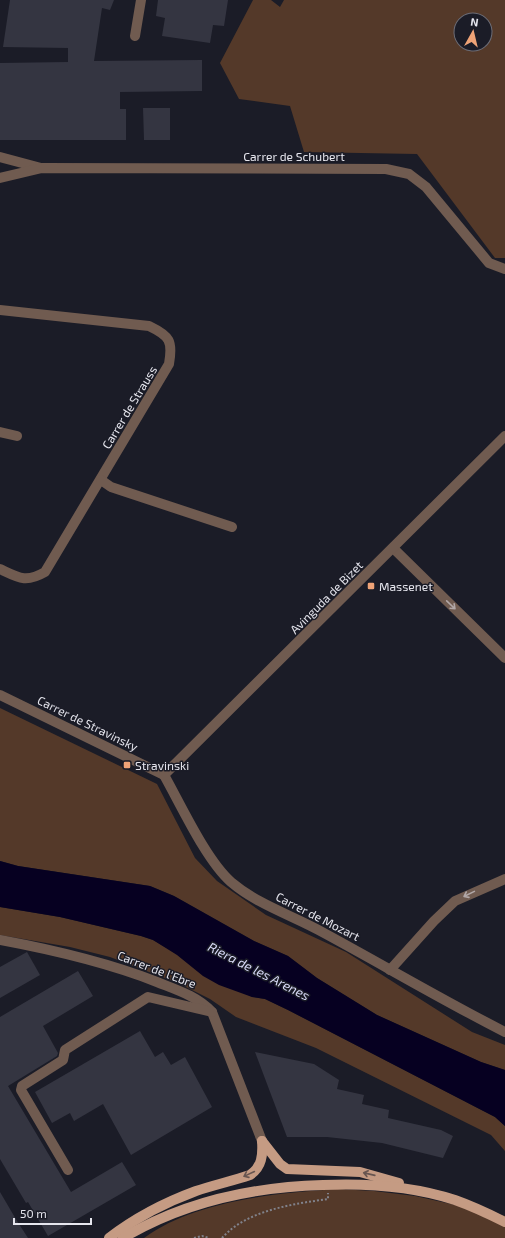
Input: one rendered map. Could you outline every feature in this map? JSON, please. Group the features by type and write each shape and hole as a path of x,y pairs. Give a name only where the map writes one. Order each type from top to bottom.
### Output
{"main road":[{"path":"262,1141 280,1164 287,1169 360,1172 379,1176 419,1191"},
{"path":"109,1238 144,1215 176,1200 197,1191 250,1175 256,1171 259,1166 263,1153 262,1141"},
{"path":"123,1238 171,1214 226,1196 263,1189 328,1185 385,1186 419,1191 456,1200 505,1222"}],"street":[{"path":"135,36 141,0"},
{"name":"Carrer de Schubert","path":"0,157 42,168"},
{"name":"Carrer de Schubert","path":"0,178 42,168 386,169 409,174 426,187 489,263 505,269"},
{"name":"Carrer de Strauss","path":"0,310 149,326 163,333 170,341 169,364 46,572 35,578 26,579 0,569"},
{"path":"0,432 17,436"},
{"name":"Avinguda de Bizet","path":"164,775 505,436"},
{"path":"101,480 111,487 232,526"},
{"path":"393,548 505,658"},
{"name":"Carrer de Stravinsky","path":"0,695 164,775"},
{"name":"Carrer de Mozart","path":"164,775 214,864 231,882 270,906 323,932 505,1032"},
{"path":"390,970 434,921 455,901 505,879"},
{"name":"Carrer de l'Ebre","path":"0,940 75,955 122,969 190,995 203,1002 212,1012 262,1141"},
{"path":"68,1170 21,1090 22,1086 63,1060 65,1050 148,997 212,1012"}],"path":[{"path":"222,1238 256,1214 299,1203 328,1199 328,1185"},
{"path":"194,1238 202,1236 209,1238"}],"shaded area":[{"path":"253,0 271,0 280,7 284,0 505,0 505,258 495,258 417,154 304,152 290,106 239,99 220,63"},
{"path":"0,708 157,784 195,858 217,881 266,915 346,952 472,1032 505,1045 505,1070 481,1062 377,1015 317,978 288,956 254,941 174,896 150,886 18,866 0,861"},
{"path":"0,907 60,917 153,940 252,997 265,999 288,1010 495,1117 505,1126 505,1151 491,1135 316,1048 236,1017 210,999 178,983 110,957 70,947 0,935"},
{"path":"337,1189 374,1191 415,1196 505,1216 505,1238 144,1238 164,1225 211,1207 236,1201 288,1193"}],"water":[{"name":"Riera de les Arenes","path":"0,861 18,866 150,886 174,896 254,941 288,956 317,978 377,1015 481,1062 505,1070 505,1126 495,1117 288,1010 265,999 252,997 219,985 203,976 177,955 153,940 60,917 0,907"}],"building":[{"path":"10,0 114,0 110,10 102,8 94,61 202,60 202,91 120,92 120,109 126,109 126,140 0,140 0,63 68,62 68,48 3,47"},
{"path":"158,0 228,0 224,26 213,25 210,43 162,36 165,18 156,16"},
{"path":"143,108 170,108 170,140 144,140"},
{"path":"27,952 40,975 0,998 0,967"},
{"path":"78,971 93,996 43,1026 58,1053 57,1056 8,1086 71,1192 122,1162 136,1185 48,1236 28,1202 26,1203 0,1159 0,1017"},
{"path":"140,1031 155,1057 163,1052 171,1065 185,1057 212,1107 131,1155 103,1104 74,1121 70,1113 52,1123 35,1092"},
{"path":"255,1052 314,1064 339,1080 337,1089 364,1095 362,1104 389,1110 388,1118 441,1130 453,1136 443,1158 382,1143 327,1137 287,1137"},
{"path":"0,1192 17,1221 28,1238 0,1238"}],"place":[{"name":"Massenet","path":"371,586"},
{"name":"Stravinski","path":"127,765"}]}
